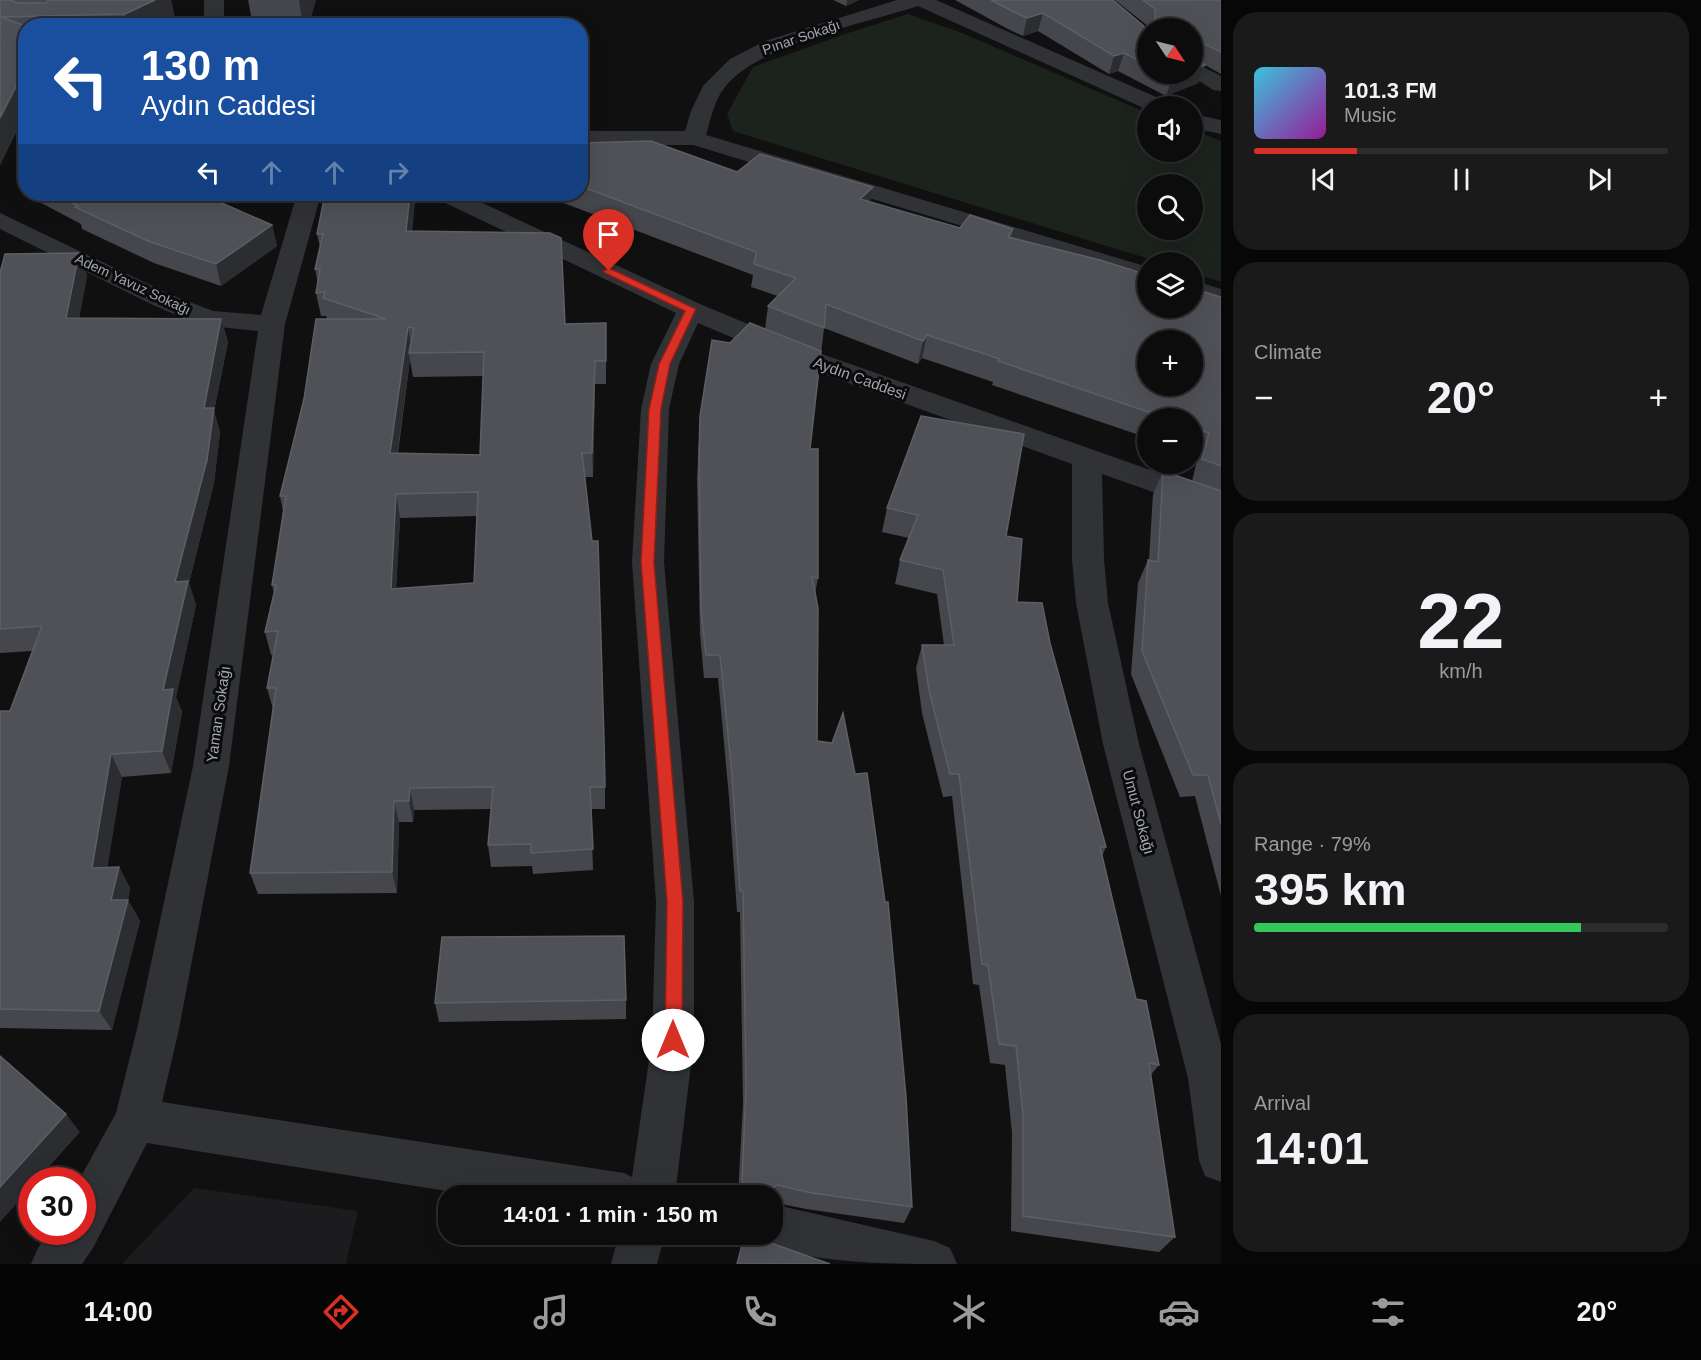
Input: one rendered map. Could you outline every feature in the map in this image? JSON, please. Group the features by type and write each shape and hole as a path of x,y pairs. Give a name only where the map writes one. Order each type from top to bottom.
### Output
{"street":[{"path":"214,0 214,18"},
{"name":"Pınar Sokağı","path":"694,138 702,111 714,86 737,63 772,45 918,0 1137,97"},
{"path":"1203,74 1221,85"},
{"path":"1203,123 1221,127"},
{"path":"588,138 694,138 1137,272"},
{"name":"Yaman Sokağı","path":"96,1195 136,1120 158,1029 211,766 273,324 307,201"},
{"name":"Aydın Caddesi","path":"460,201 691,309 795,354 1221,506"},
{"name":"Adem Yavuz Sokağı","path":"3,229 208,319 273,324"},
{"path":"1203,291 1221,297"},
{"path":"653,1185 673,1040 675,902 648,562 655,409 664,364 691,309"},
{"name":"Umut Sokağı","path":"1087,459 1088,559 1092,603 1121,744 1209,1078 1221,1160"},
{"path":"136,1120 553,1185"},
{"path":"783,1230 934,1264"},
{"path":"54,1264 68,1245"},
{"path":"634,1264 639,1245"}],"shaded area":[{"path":"908,14 962,33 1137,109 1137,162 1203,162 1203,134 1221,141 1221,282 1203,276 1203,252 1137,252 1137,255 733,131 727,114 753,67"},
{"path":"194,1188 358,1211 346,1264 122,1264"}],"building":[{"path":"0,0 18,3 46,3 48,0 155,0 125,14 1,17 18,23 18,83 0,118"},
{"path":"991,0 1113,0 1137,20 1137,60 1124,53 1114,56 1043,13 1027,18"},
{"path":"1143,0 1221,0 1221,52 1203,43 1203,18 1155,18 1155,9"},
{"path":"651,141 737,172 760,154 873,187 860,199 960,228 970,215 1013,229 1008,237 1137,272 1137,318 1203,318 1203,291 1221,297 1221,466 1203,459 1209,433 1203,431 1203,408 1137,408 927,335 923,341 826,304 824,328 768,306 796,278 754,264 756,252 588,189 588,143"},
{"path":"69,201 217,201 272,225 216,264 148,241 75,207 78,206"},
{"path":"324,201 409,201 406,231 550,233 561,238 565,324 606,323 606,361 595,361 592,453 582,453 592,541 598,541 604,739 605,787 590,787 593,849 531,853 531,844 488,845 493,787 410,788 409,801 394,801 392,872 250,873 276,688 267,688 278,631 265,632 276,585 272,585 286,496 280,496 304,399 316,319 386,319 323,298 325,292 316,293 320,269 315,269 323,234 317,234","holes":["408,327 414,328 409,353 484,352 480,455 390,453","478,492 474,583 391,589 396,494"]},
{"path":"79,253 66,318 221,319 204,408 214,408 207,460 175,582 188,581 163,690 173,689 162,751 111,754 92,868 119,867 111,900 128,900 99,1011 0,1009 0,711 10,711 42,626 0,629 0,273 5,254"},
{"path":"750,323 821,351 810,449 818,449 818,578 812,577 818,608 817,741 832,743 843,713 855,774 867,773 885,902 888,902 906,1097 912,1207 812,1193 783,1185 742,1184 746,1085 743,891 740,891 732,775 720,655 706,655 701,611 700,416 712,340 730,343"},
{"path":"921,416 1024,434 1006,536 1022,539 1017,602 1042,603 1050,643 1106,847 1100,847 1136,999 1146,1001 1159,1065 1149,1063 1175,1237 1023,1216 1023,1115 1016,1046 999,1044 988,965 982,964 959,774 950,774 929,690 922,645 954,645 943,570 900,560 918,515 887,508"},
{"path":"1163,474 1172,474 1221,491 1221,824 1208,775 1193,775 1142,651 1148,560 1158,562"},
{"path":"624,936 626,1000 435,1003 442,937"},
{"path":"0,1056 66,1114 0,1187"},
{"path":"742,1245 777,1245 830,1264 737,1264"}],"route":[{"path":"609,271 691,309 664,364 655,409 648,562 675,902 673,1040"}]}
